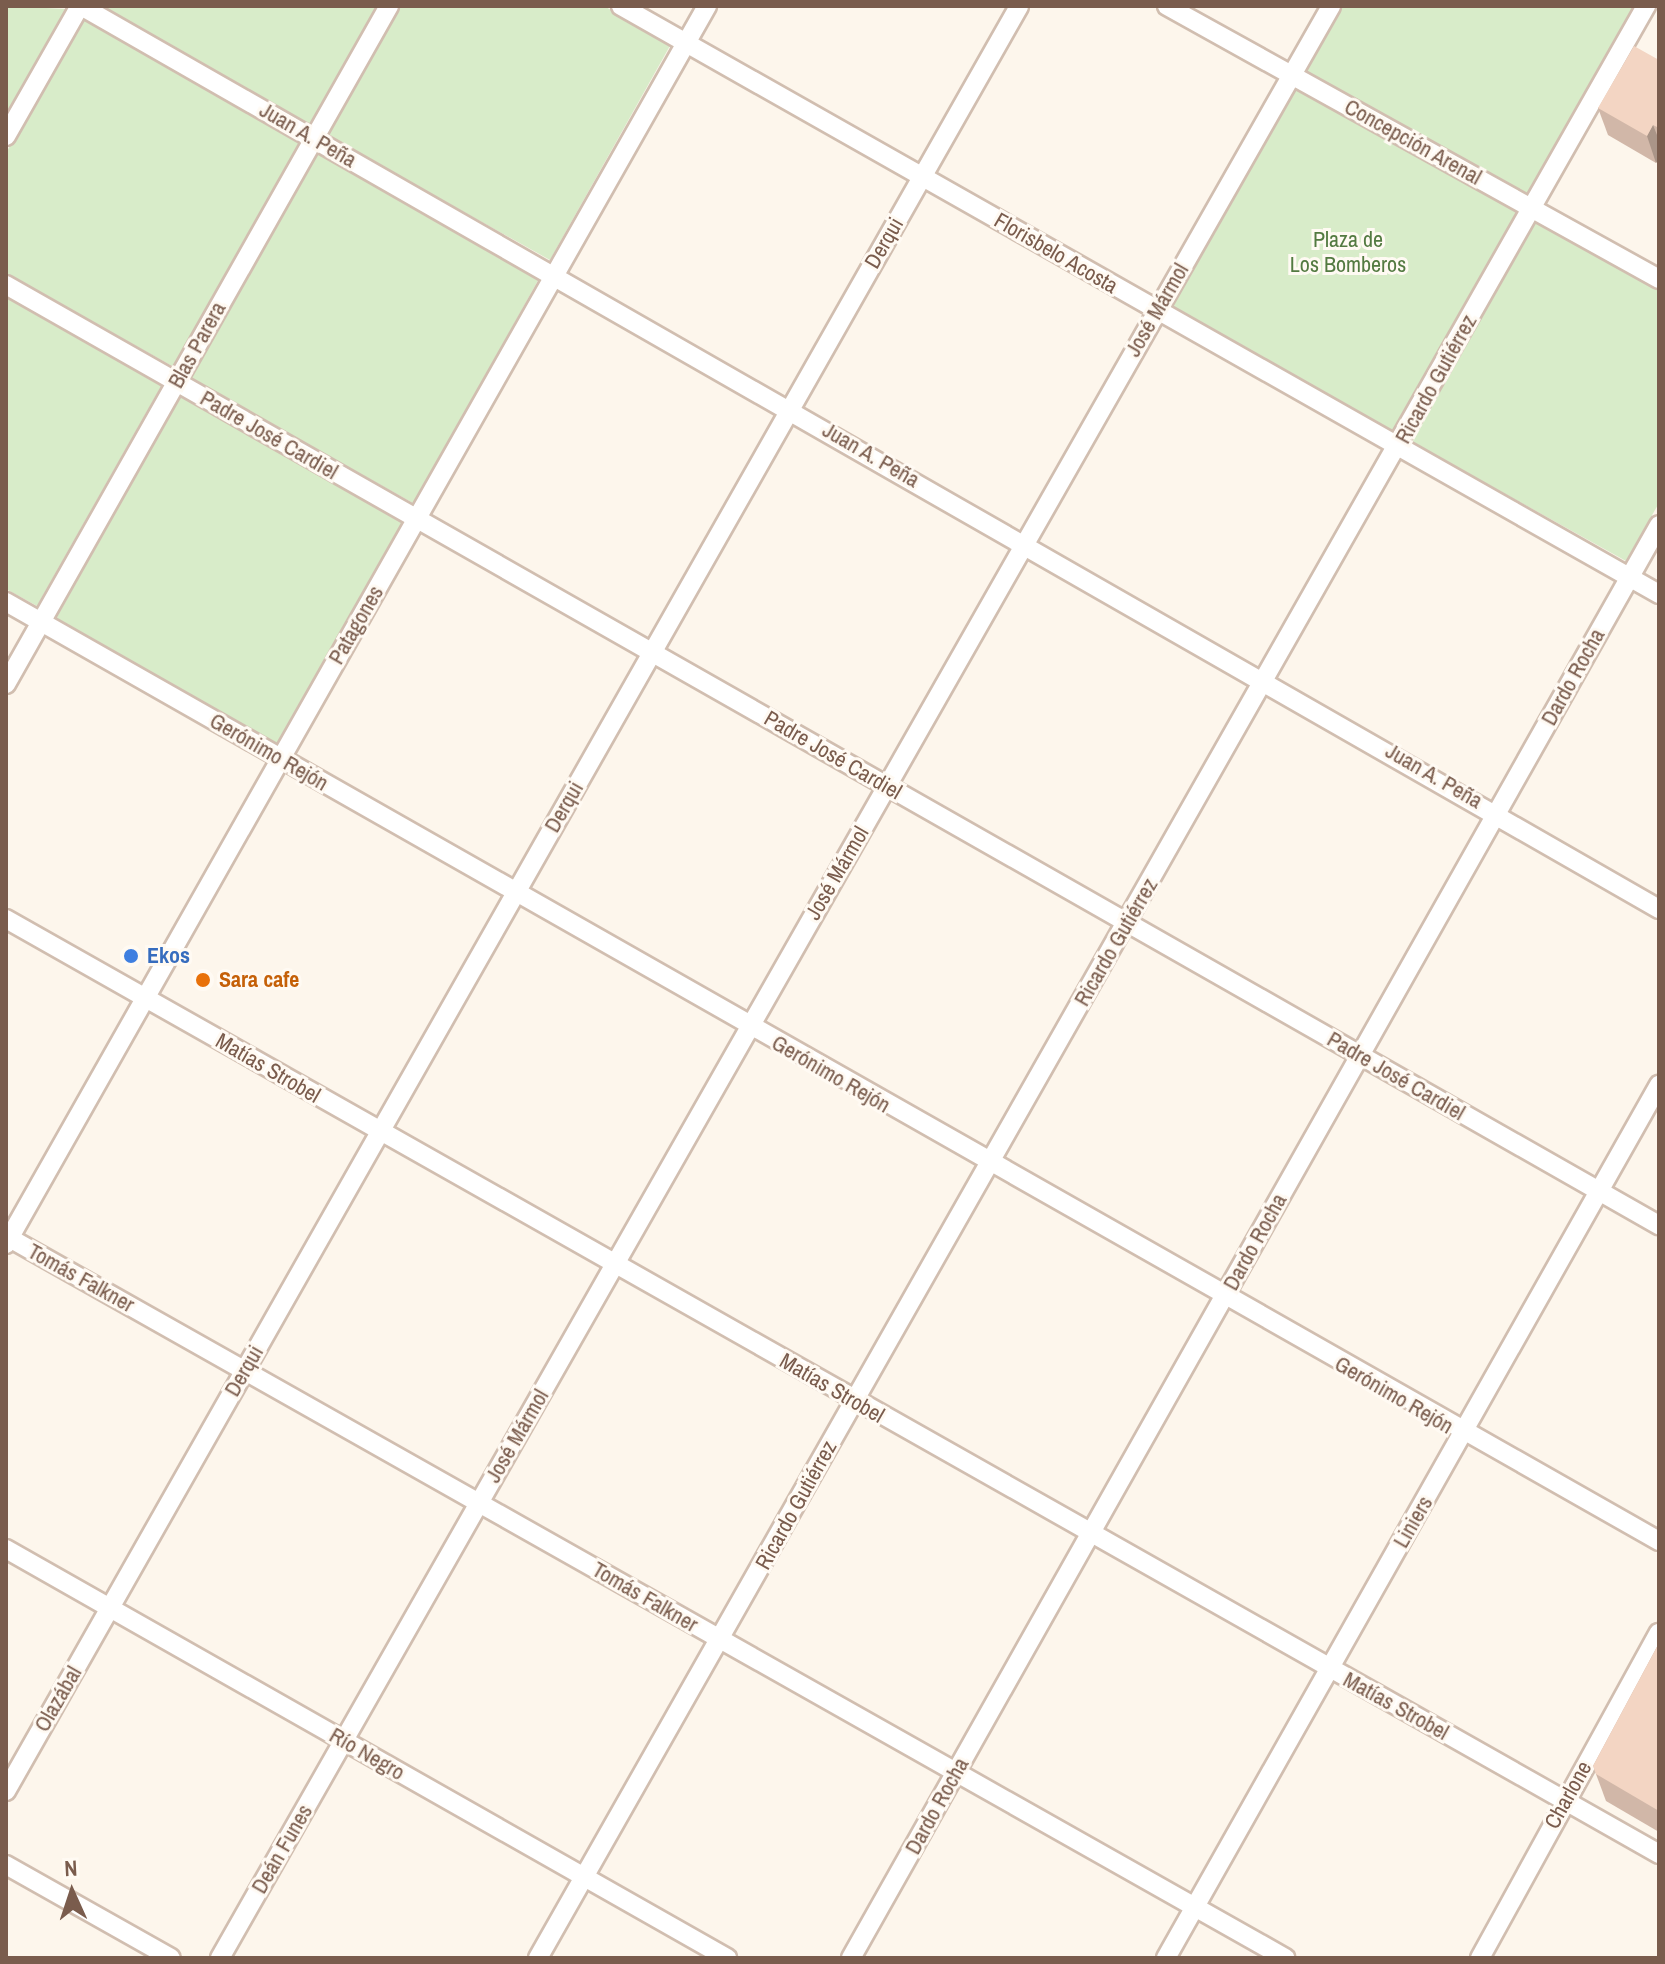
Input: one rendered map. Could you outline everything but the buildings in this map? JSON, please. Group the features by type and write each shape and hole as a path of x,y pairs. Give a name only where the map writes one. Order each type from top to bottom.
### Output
{"street":[{"path":"6,136 80,6"},
{"name":"Juan A. Peña","path":"80,6 1497,812 1659,909"},
{"name":"Blas Parera","path":"6,684 389,6"},
{"name":"Florisbelo Acosta","path":"621,6 1659,594"},
{"name":"Patagones","path":"7,1239 707,6"},
{"name":"Derqui","path":"110,1608 1019,6"},
{"name":"Concepción Arenal","path":"1167,6 1659,279"},
{"name":"José Mármol","path":"344,1741 1023,542 1331,6"},
{"name":"Ricardo Gutiérrez","path":"538,1958 1646,6"},
{"name":"Padre José Cardiel","path":"6,285 1659,1225"},
{"name":"Dardo Rocha","path":"851,1958 1659,525"},
{"name":"Gerónimo Rejón","path":"6,602 1462,1434 1659,1541"},
{"name":"Matías Strobel","path":"6,919 1659,1854"},
{"name":"Liniers","path":"1166,1958 1659,1085"},
{"name":"Tomás Falkner","path":"7,1239 1285,1958"},
{"name":"Río Negro","path":"6,1549 727,1958"},
{"name":"Olazábal","path":"6,1791 110,1608"},
{"name":"Charlone","path":"1480,1958 1564,1800 1659,1633"},
{"name":"Deán Funes","path":"220,1958 344,1741"},
{"path":"6,1865 171,1958"}],"green space":[{"path":"6,6 66,9 6,115"},
{"path":"99,6 378,6 310,125"},
{"path":"399,6 604,6 671,44 550,260 326,135"},
{"name":"Plaza de Los Bomberos","path":"1336,6 1640,6 1394,441 1164,304"},
{"path":"82,17 302,139 174,367 6,274 6,153"},
{"path":"316,153 540,277 414,504 190,380"},
{"path":"1534,221 1659,290 1659,503 1626,561 1410,441"},
{"path":"6,294 163,383 37,606 6,589"},
{"path":"180,395 406,520 281,746 55,621"}],"place":[{"name":"Ekos","path":"131,956"},
{"name":"Sara cafe","path":"203,980"}]}
